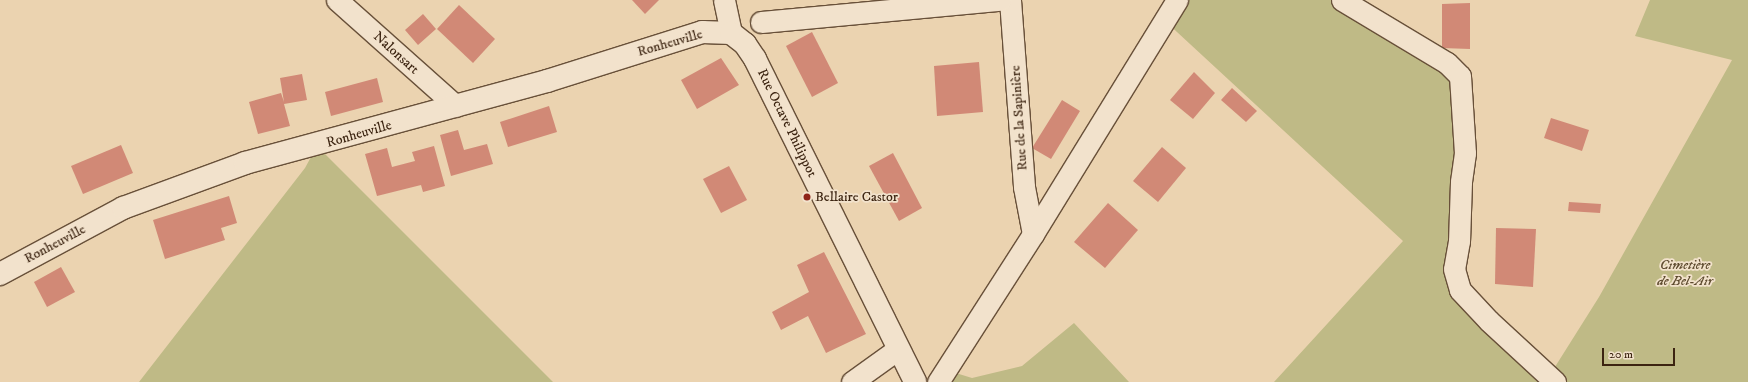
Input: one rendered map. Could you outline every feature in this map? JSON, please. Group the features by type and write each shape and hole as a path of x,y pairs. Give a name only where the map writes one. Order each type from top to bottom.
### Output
{"street":[{"name":"Nalonsart","path":"337,0 456,106"},
{"path":"724,0 731,33"},
{"path":"761,22 1000,0"},
{"name":"Rue de la Sapinière","path":"1010,0 1024,187 1033,234"},
{"path":"938,382 1033,234 1177,0"},
{"path":"1342,0 1447,63 1460,76 1465,153 1461,182 1459,241 1454,270 1460,290 1489,321 1555,382"},
{"name":"Ronheuville","path":"0,274 130,206 245,164 456,106 702,32 731,33"},
{"name":"Rue Octave Philippot","path":"731,33 745,44 755,59 915,382"},
{"path":"852,382 898,349"}],"green space":[{"name":"Cimetière de Bel-Air","path":"1177,0 1342,0 1460,76 1454,270 1548,378 1599,297 1732,60 1635,36 1650,0 1748,0 1748,382 1274,382 1403,241 1164,20"},
{"path":"317,146 553,382 139,382 305,168"},
{"path":"1074,323 1129,382 938,382 946,370 972,378 1022,366"}],"building":[{"path":"632,0 659,0 645,14"},
{"path":"1470,3 1470,49 1442,48 1442,4"},
{"path":"459,5 495,39 473,63 437,29"},
{"path":"423,14 436,29 418,45 405,30"},
{"path":"812,32 838,83 812,97 786,46"},
{"path":"721,58 739,85 697,109 681,80"},
{"path":"979,62 983,112 937,116 934,66"},
{"path":"1194,72 1215,93 1193,119 1170,100"},
{"path":"302,74 307,100 284,104 290,126 258,134 249,102 281,93 284,102 280,78"},
{"path":"377,78 383,102 331,116 325,92"},
{"path":"1232,88 1257,111 1246,122 1221,100"},
{"path":"1062,100 1080,111 1051,159 1032,148"},
{"path":"549,106 557,132 508,147 500,122"},
{"path":"1551,118 1589,130 1582,151 1544,138"},
{"path":"458,130 464,150 487,144 493,164 451,176 440,135"},
{"path":"121,145 133,173 83,194 71,166"},
{"path":"434,146 445,186 423,192 421,185 377,196 365,154 387,148 392,167 415,161 412,152"},
{"path":"1162,147 1186,168 1158,202 1133,181"},
{"path":"893,153 922,208 899,221 869,166"},
{"path":"729,166 747,200 721,213 703,179"},
{"path":"229,196 237,223 221,228 225,240 165,259 153,220"},
{"path":"1569,202 1601,204 1600,213 1568,211"},
{"path":"1108,203 1138,230 1105,268 1074,242"},
{"path":"1496,228 1536,229 1533,287 1495,284"},
{"path":"824,252 866,334 826,353 808,316 781,330 772,312 809,292 797,265"},
{"path":"61,267 75,292 47,307 34,282"}],"place":[{"name":"Bellaire Castor","path":"807,197"}]}
